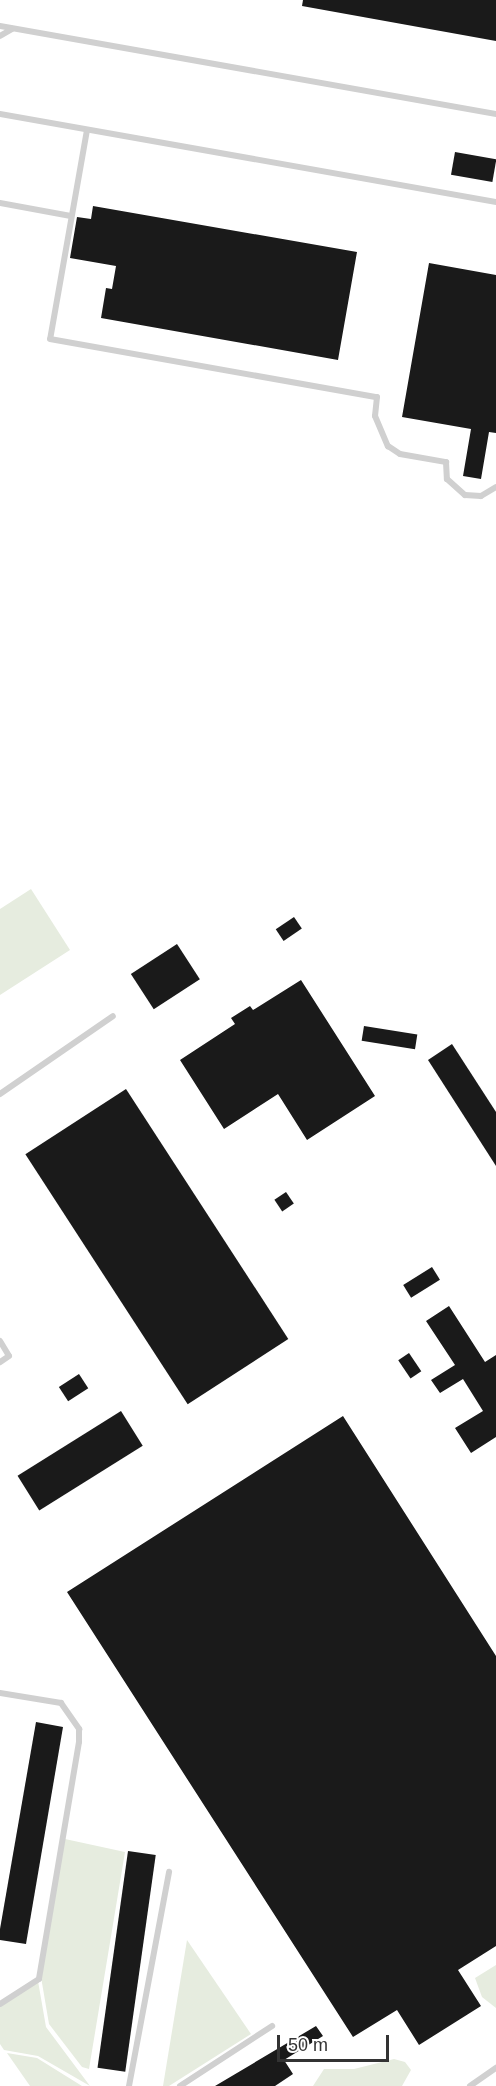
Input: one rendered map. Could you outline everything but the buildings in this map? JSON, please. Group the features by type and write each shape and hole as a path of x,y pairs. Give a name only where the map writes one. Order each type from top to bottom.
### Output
{"lane":[{"path":"0,27 496,114"},
{"path":"0,36 12,29"},
{"path":"0,114 496,202"},
{"path":"87,130 50,339 378,397 375,416 388,446 400,454 446,462 447,479 465,495 482,496 496,487"},
{"path":"0,203 72,216"},
{"path":"0,1094 113,1016"},
{"path":"0,1341 9,1356 0,1362"},
{"path":"0,1693 62,1703 79,1729 80,1742 39,1978 0,2004"},
{"path":"129,2086 169,1872"},
{"path":"180,2086 272,2026"},
{"path":"470,2086 496,2068"}],"shaded area":[{"path":"31,889 70,950 0,995 0,909"},
{"path":"65,1839 125,1852 89,2069 82,2067 49,2024 41,1977"},
{"path":"187,1940 251,2034 169,2086 163,2086"},
{"path":"496,1965 496,2008 482,1997 475,1978"},
{"path":"38,1981 46,2027 90,2086 38,2056 4,2050 0,2044 0,2005"},
{"path":"7,2053 37,2058 82,2086 30,2086"},
{"path":"394,2059 405,2062 411,2070 402,2086 313,2086 324,2069 354,2069"}]}
